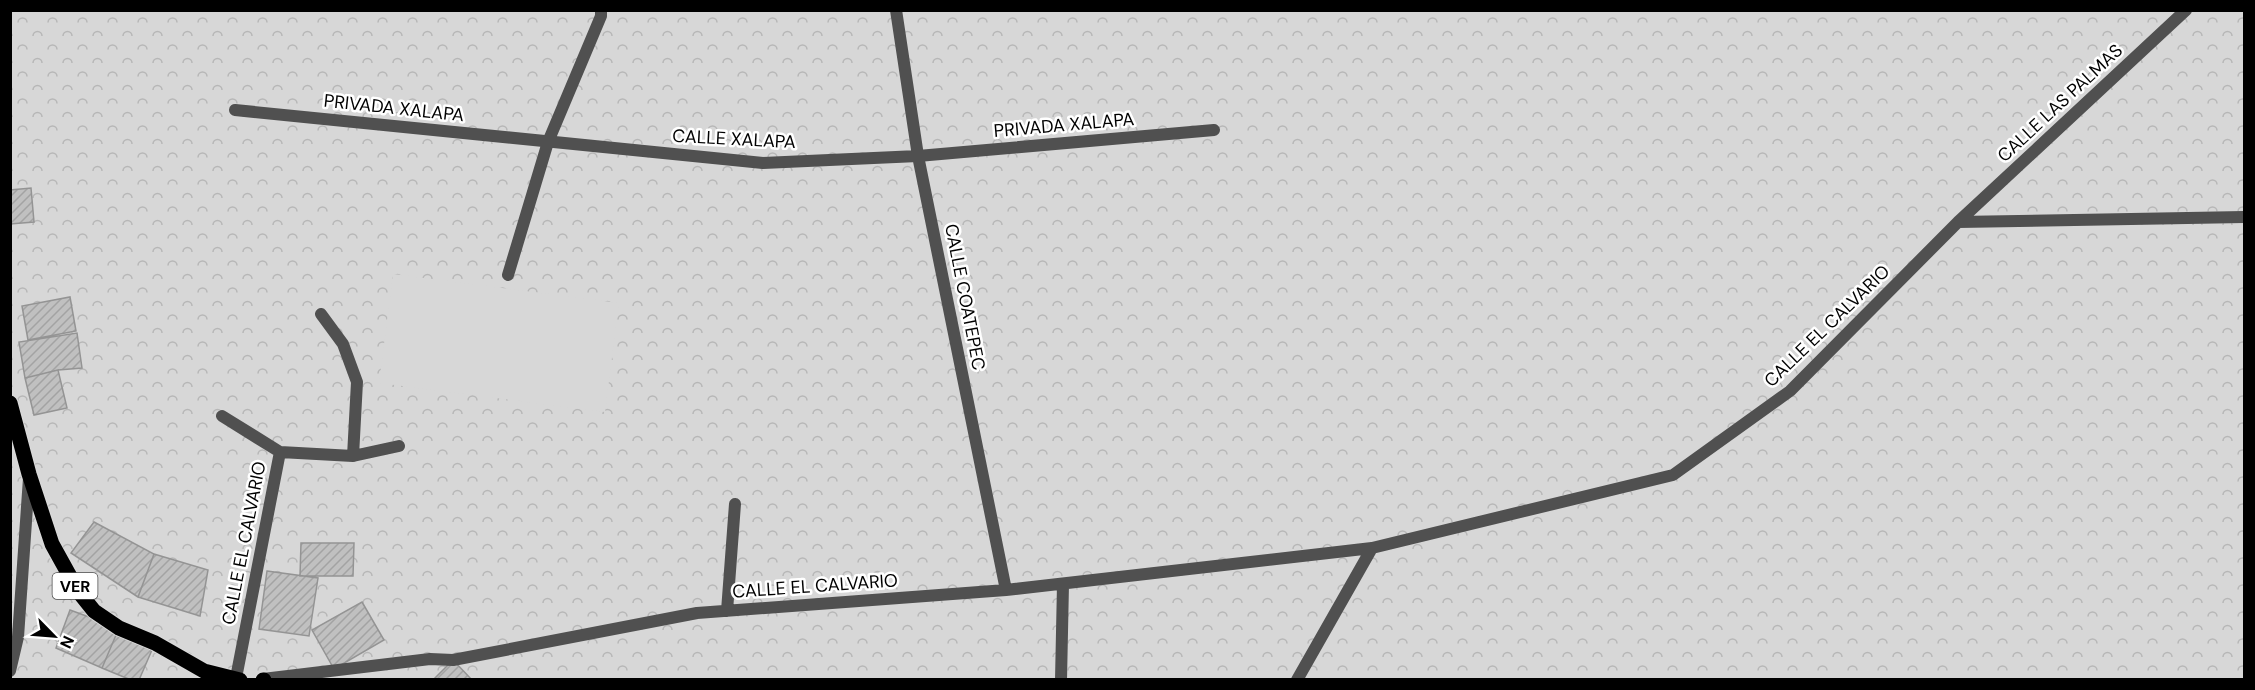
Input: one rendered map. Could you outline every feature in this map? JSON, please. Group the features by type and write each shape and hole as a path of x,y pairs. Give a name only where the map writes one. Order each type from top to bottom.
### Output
{"main road":[{"name":"VER","path":"10,403 29,474 52,544 78,591 94,611 119,628 155,643 204,671 238,679"}],"street":[{"path":"508,275 548,142 601,16 601,10"},
{"name":"CALLE COATEPEC","path":"896,10 918,156 1006,590"},
{"name":"CALLE LAS PALMAS","path":"1958,222 2186,10"},
{"name":"PRIVADA XALAPA","path":"235,110 548,142"},
{"name":"PRIVADA XALAPA","path":"918,156 1214,130"},
{"name":"CALLE XALAPA","path":"548,142 763,163 918,156"},
{"path":"1958,222 2244,217"},
{"name":"CALLE EL CALVARIO","path":"263,679 430,659 453,660 697,613 1006,590 1372,548 1673,476 1790,391 1958,222"},
{"path":"321,314 343,344 357,382 352,456"},
{"path":"222,416 280,452"},
{"name":"CALLE EL CALVARIO","path":"238,679 280,452 352,456 399,446"},
{"path":"10,671 18,637 29,474"},
{"path":"727,610 735,504"},
{"path":"1297,680 1372,548"},
{"path":"1061,680 1063,584"}],"green space":[{"path":"11,11 2244,11 2244,679 11,679"},
{"path":"393,274 619,303 605,412 379,383"}],"building":[{"path":"31,188 34,222 10,224 10,190"},
{"path":"70,297 76,331 28,340 22,306"},
{"path":"77,333 82,368 58,370 25,378 19,342"},
{"path":"58,370 67,408 34,415 25,378"},
{"path":"94,522 154,554 138,597 71,553"},
{"path":"301,543 354,543 353,576 300,576"},
{"path":"154,554 208,570 200,616 138,597"},
{"path":"267,571 318,578 309,636 259,629"},
{"path":"362,602 384,640 334,669 312,630"},
{"path":"70,610 119,628 102,668 56,648"},
{"path":"119,628 155,643 139,680 131,680 102,668"},
{"path":"453,660 472,680 433,680"}]}
